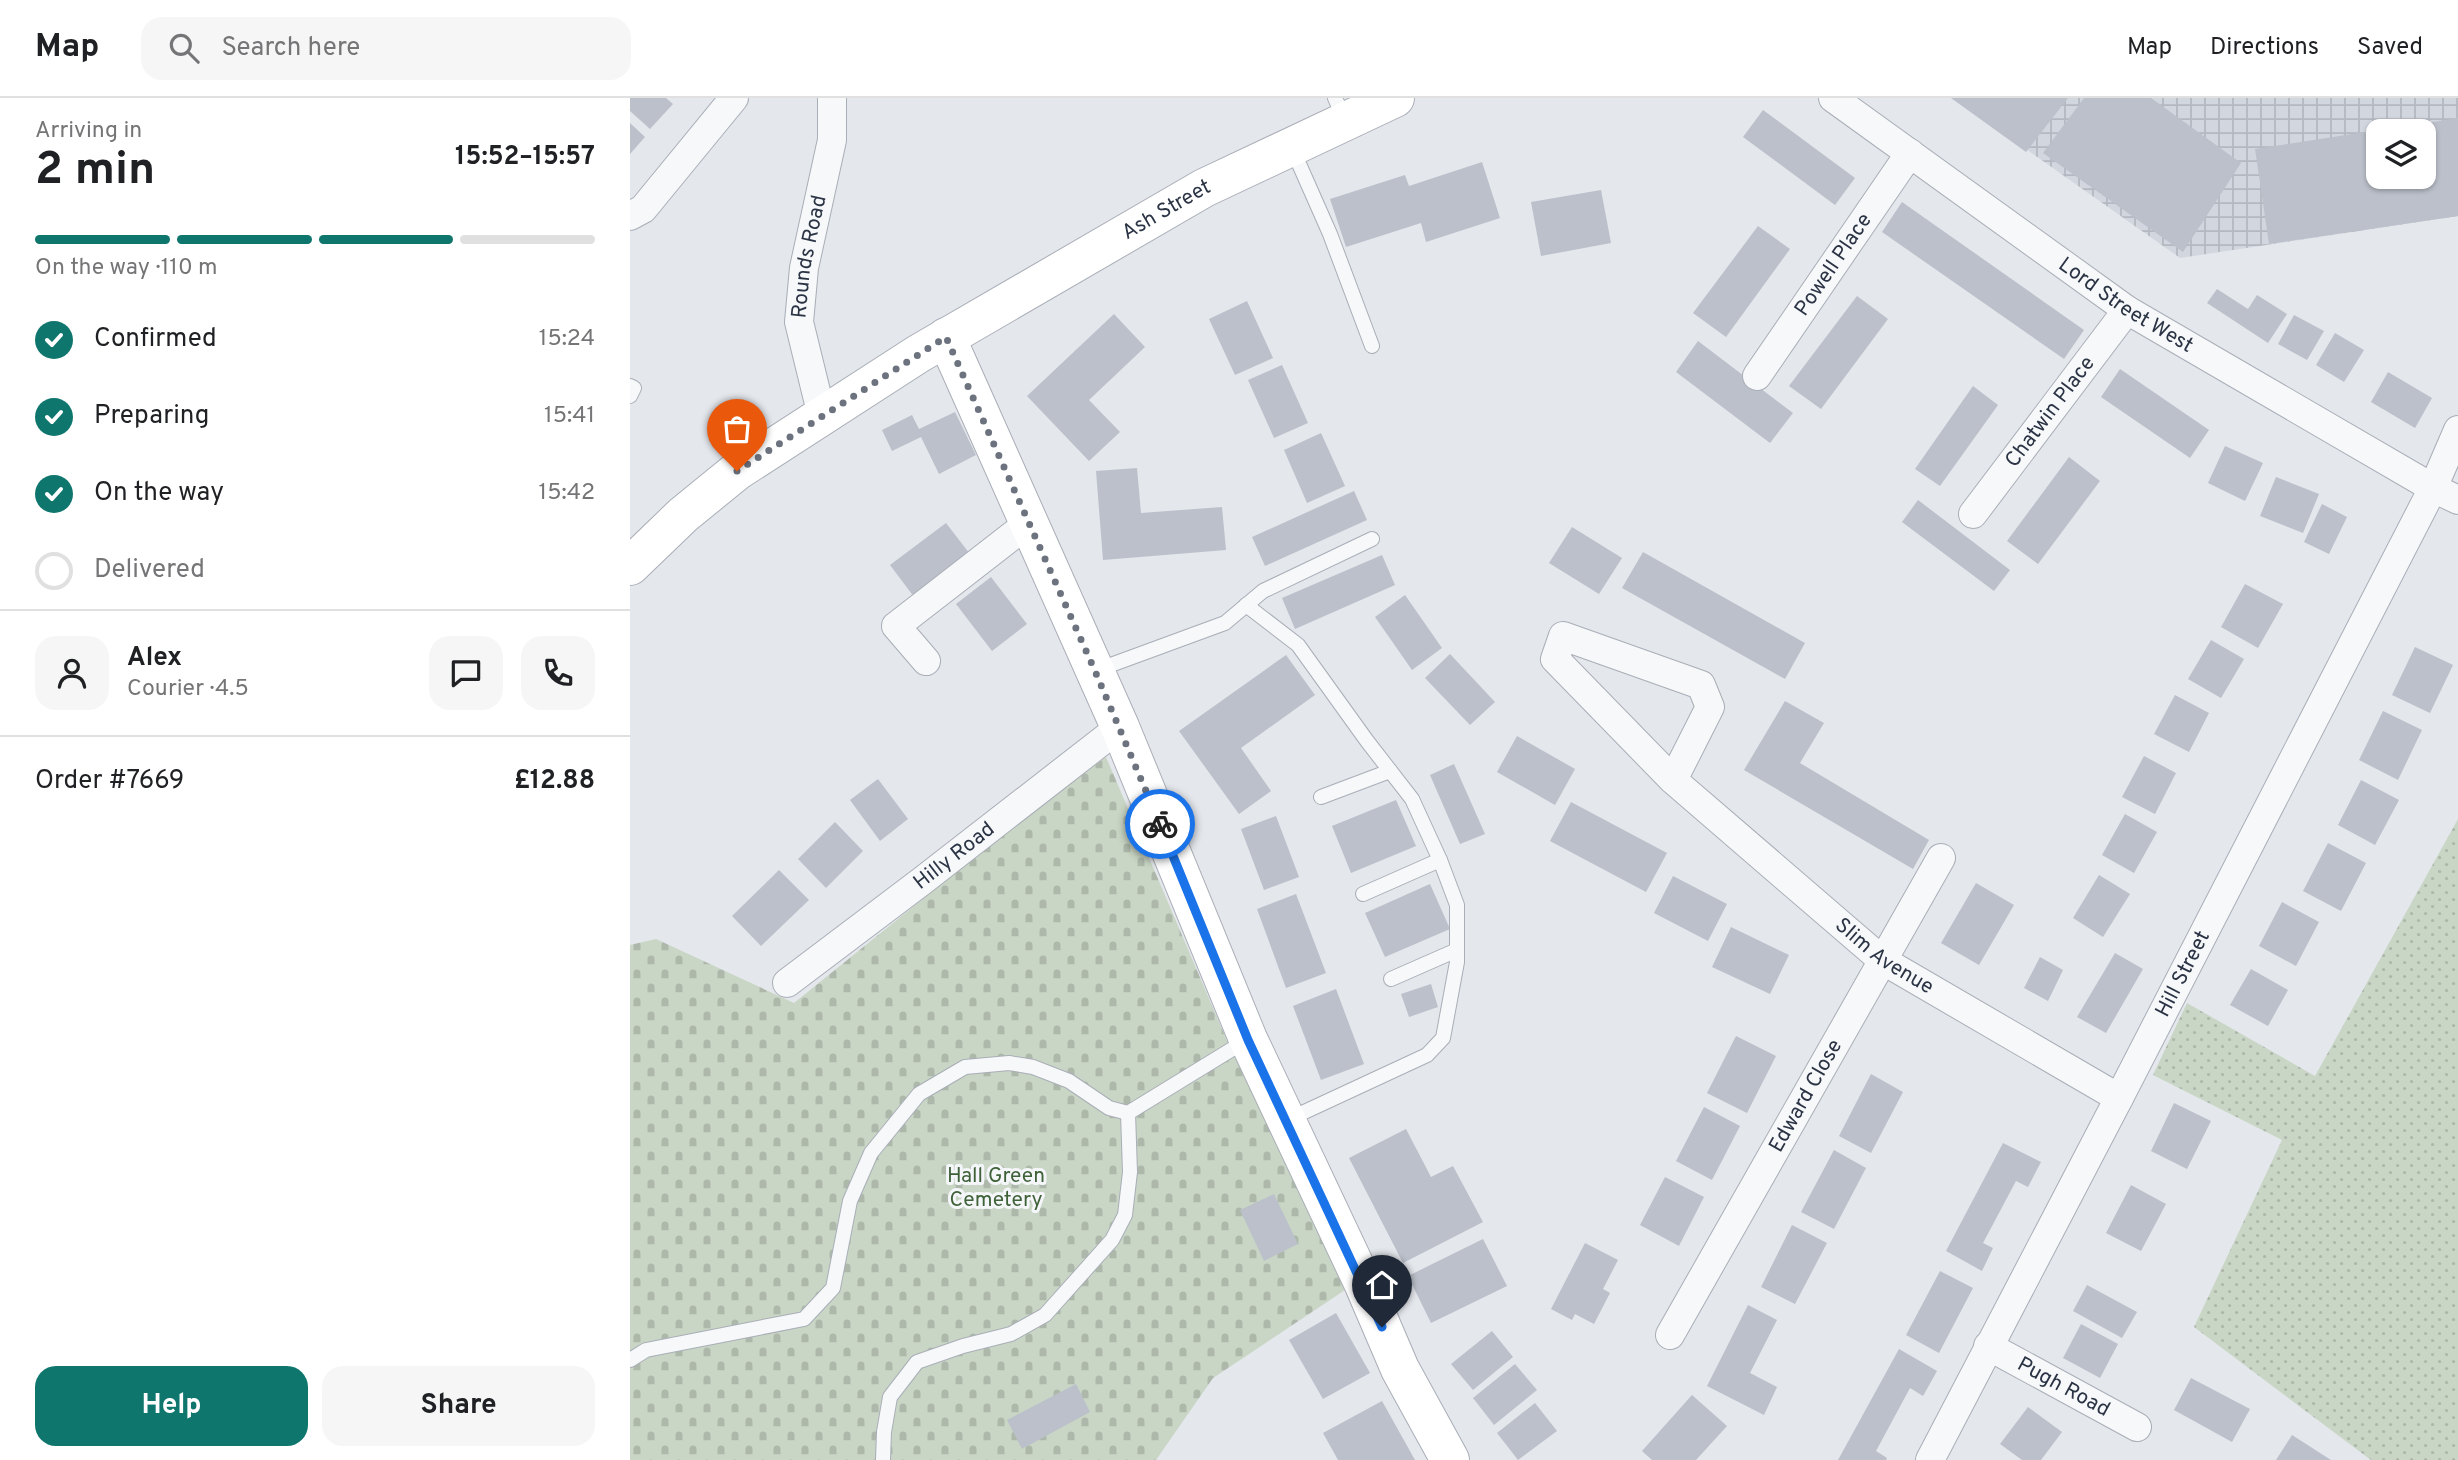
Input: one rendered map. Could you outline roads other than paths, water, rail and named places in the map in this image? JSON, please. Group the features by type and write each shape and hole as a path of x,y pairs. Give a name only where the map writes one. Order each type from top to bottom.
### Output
{"street":[{"path":"630,216 643,209 734,98"},
{"name":"Rounds Road","path":"822,416 799,322 804,268 832,140 832,98"},
{"name":"Ash Street","path":"630,566 683,515 737,471 946,337 1204,188 1291,147 1340,110 1395,98"},
{"name":"Lord Street West","path":"1833,98 2127,310 2446,494"},
{"name":"Powell Place","path":"1757,376 1910,153"},
{"name":"Chatwin Place","path":"1973,514 2127,310"},
{"path":"946,337 1120,727 1248,1040 1359,1273 1400,1369 1450,1460"},
{"name":"Hill Street","path":"1930,1460 2119,1098 2446,494 2458,430"},
{"path":"926,661 896,626 1030,522"},
{"name":"Slim Avenue","path":"1673,780 1710,707 1702,685 1563,636 1555,659 1673,780 1882,960 2119,1098"},
{"name":"Hilly Road","path":"787,983 1120,727"},
{"name":"Edward Close","path":"1670,1335 1941,858"},
{"name":"Pugh Road","path":"1988,1346 2137,1427"}],"lane":[{"path":"1291,147 1330,234 1372,346"},
{"path":"630,386 634,388 630,396"},
{"path":"1095,671 1225,623 1263,591 1372,539"},
{"path":"1246,605 1298,645 1412,799 1457,905 1457,962 1443,1038 1427,1055 1286,1120"},
{"path":"1321,797 1390,771"},
{"path":"1363,894 1440,860"},
{"path":"1391,979 1457,950"},
{"path":"630,1360 646,1350 804,1319 833,1288 850,1201 871,1153 919,1094 965,1067 1009,1063 1033,1067 1069,1081 1109,1108 1128,1114 1248,1040"},
{"path":"883,1460 890,1397 917,1362 963,1346 1011,1334 1045,1315 1112,1240 1125,1215 1128,1193 1128,1114"}],"park label":[{"name":"Hall Green Cemetery","path":"996,1188"}]}
